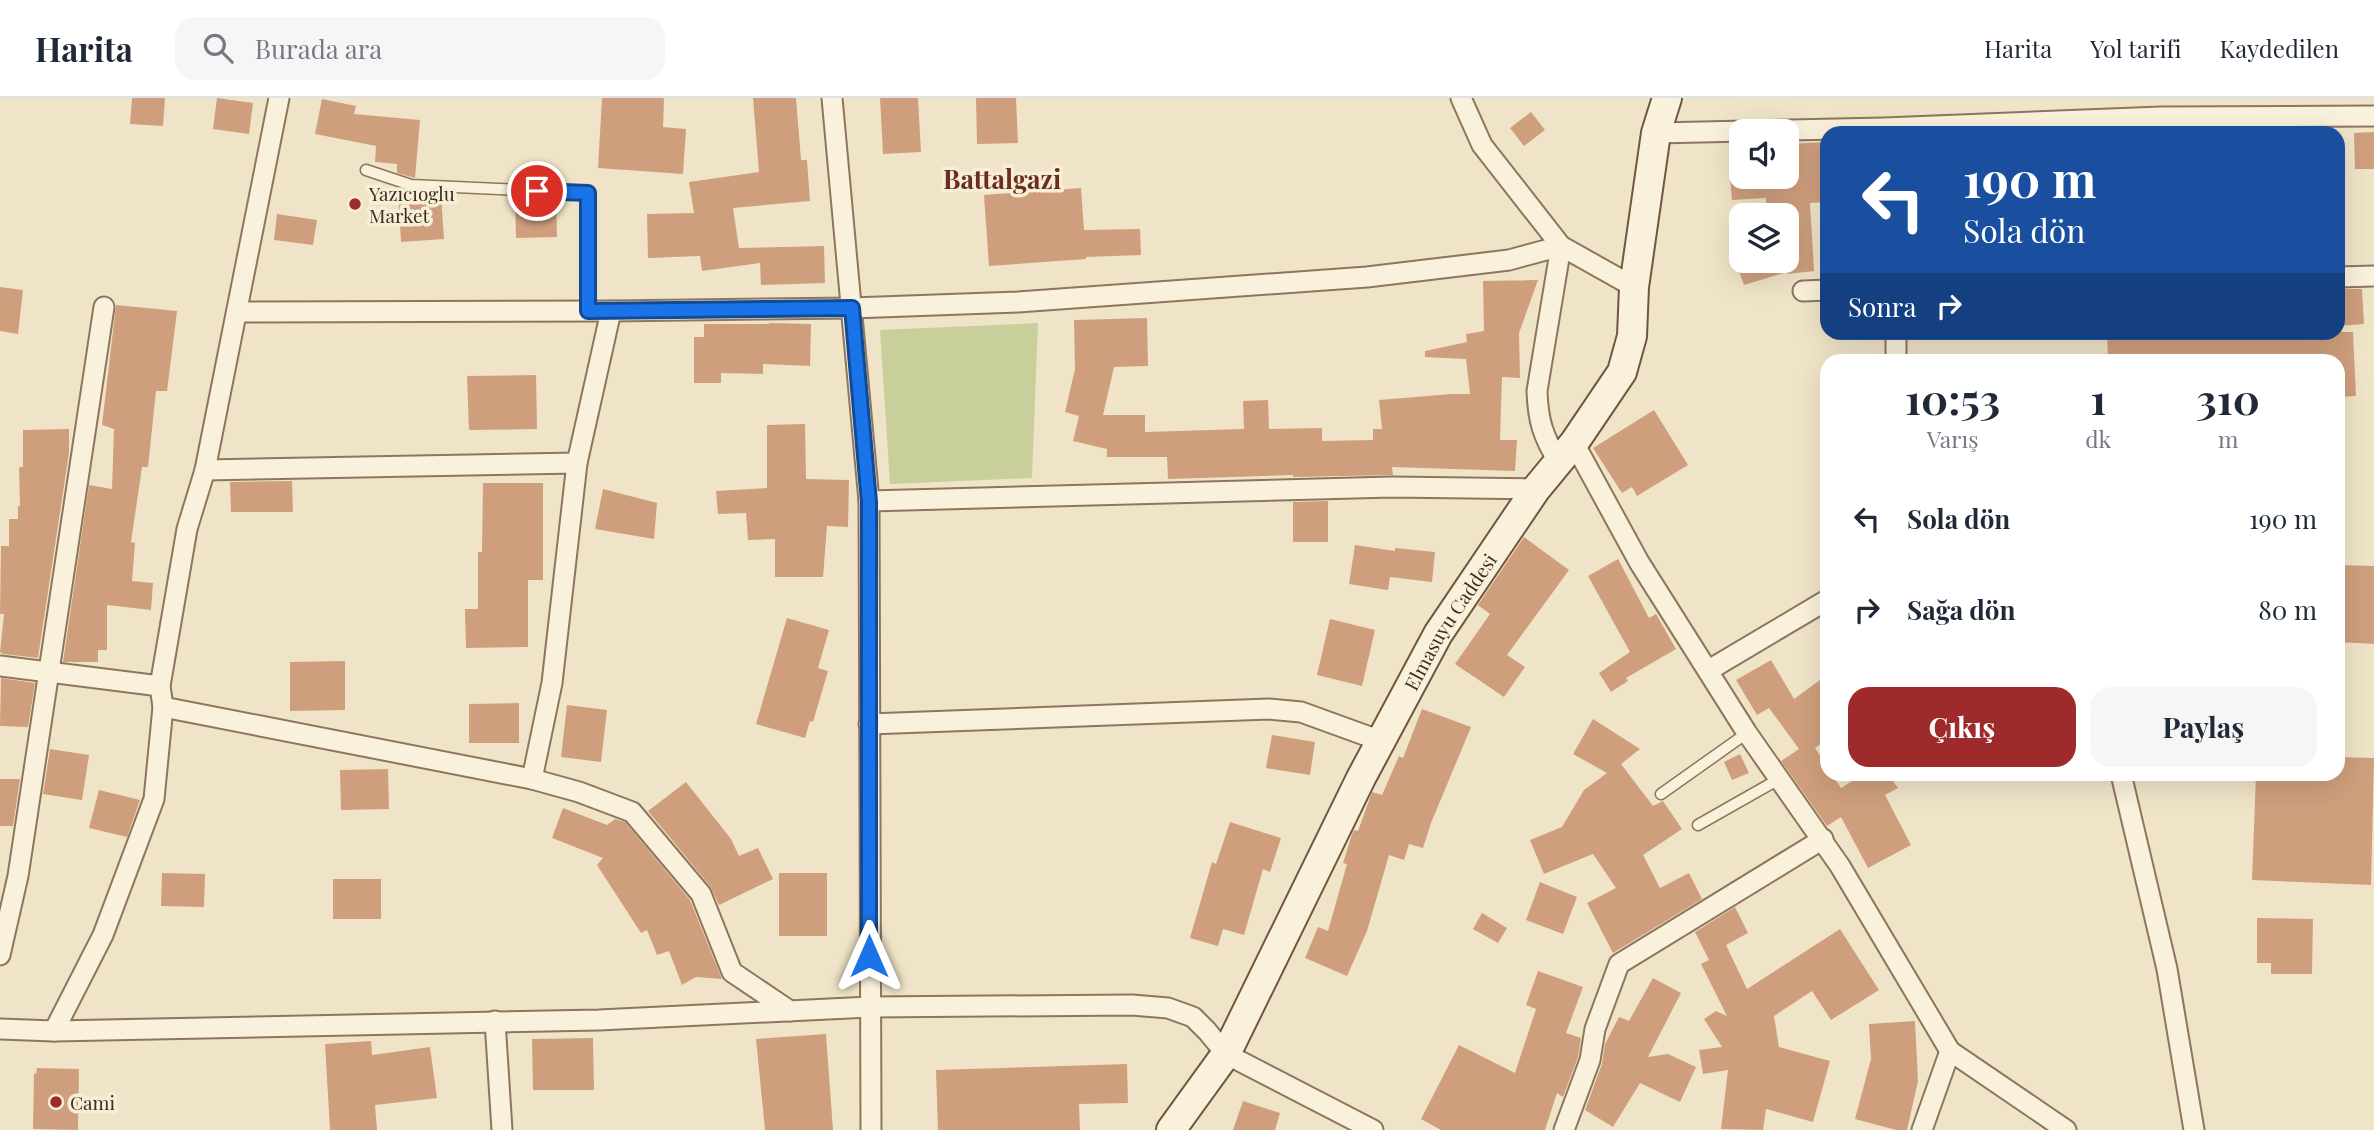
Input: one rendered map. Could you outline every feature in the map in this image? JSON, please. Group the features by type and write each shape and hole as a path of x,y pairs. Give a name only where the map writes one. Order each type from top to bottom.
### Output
{"street":[{"path":"54,1031 103,935 154,799 163,707 160,686 187,529 205,470 279,98"},
{"path":"832,98 869,502 871,1130"},
{"path":"1461,98 1482,145 1561,246 1634,287"},
{"name":"Elmasuyu Caddesi","path":"1171,1130 1226,1054 1381,741 1438,634 1536,489 1566,452 1622,372 1632,336 1634,287 1656,133 1667,98"},
{"path":"1983,126 2161,117 2374,116"},
{"path":"1656,133 1820,132"},
{"path":"238,312 852,308 1018,302 1367,277 1509,260 1561,246"},
{"path":"1561,246 1536,391 1542,434 1566,452 1709,670 1747,733 1823,839 1950,1051 2066,1130"},
{"path":"2345,276 2374,276"},
{"path":"1803,291 1820,290"},
{"path":"0,955 18,876 104,307"},
{"path":"532,779 552,683 577,463 611,311"},
{"path":"205,470 577,463"},
{"path":"869,502 1392,487 1536,489"},
{"path":"1709,670 1820,604"},
{"path":"0,666 160,686"},
{"path":"163,707 532,779 579,792 632,812 701,894 732,972 790,1011"},
{"path":"869,724 1269,709 1301,712 1381,741"},
{"path":"2123,781 2166,969 2194,1130"},
{"path":"1564,1130 1590,1060 1595,1029 1619,964 1823,839"},
{"path":"0,1028 54,1031 599,1020 870,1007 1132,1005 1168,1008 1193,1017 1226,1054 1373,1130"},
{"path":"495,1021 502,1130"},
{"path":"1922,1130 1950,1051"}],"lane":[{"path":"366,170 411,185 588,193 588,311"},
{"path":"1661,794 1747,733"},
{"path":"1698,825 1779,779"}],"green space":[{"path":"1038,323 1032,478 890,484 880,330"}],"building":[{"path":"132,98 165,98 163,126 130,124"},
{"path":"217,98 253,103 249,134 213,129"},
{"path":"602,98 664,98 663,127 686,129 683,174 598,168"},
{"path":"753,98 796,98 801,160 807,160 810,201 733,208 739,248 824,246 825,283 761,285 760,263 702,271 700,256 648,258 647,214 694,213 689,182 759,172"},
{"path":"880,98 918,98 921,152 883,154"},
{"path":"976,98 1016,98 1018,143 977,144"},
{"path":"322,99 356,106 354,114 420,120 415,178 397,173 397,164 375,162 376,146 315,134"},
{"path":"1531,112 1545,130 1524,146 1510,128"},
{"path":"2374,132 2374,169 2355,169 2354,133"},
{"path":"1820,142 1820,202 1810,203 1814,271 1799,273 1799,203 1766,203 1766,198 1732,200 1731,189 1799,189 1799,143"},
{"path":"1081,188 1084,230 1140,229 1141,255 989,266 984,195"},
{"path":"398,189 414,195 441,194 444,239 401,242"},
{"path":"515,197 556,199 557,237 516,238"},
{"path":"277,214 317,220 313,245 274,240"},
{"path":"1740,273 1784,273 1744,285"},
{"path":"1538,280 1519,333 1520,378 1502,377 1500,440 1517,440 1515,471 1392,467 1393,475 1168,479 1167,457 1107,457 1107,449 1073,441 1079,416 1065,412 1075,369 1074,320 1147,318 1148,366 1114,367 1103,415 1145,415 1145,432 1244,429 1243,401 1268,400 1269,429 1322,428 1322,441 1373,440 1373,429 1382,429 1379,400 1470,394 1466,359 1425,357 1425,351 1467,342 1466,334 1484,331 1483,281"},
{"path":"0,287 23,290 18,334 0,331"},
{"path":"2345,289 2362,289 2364,324 2345,325"},
{"path":"116,305 177,311 167,391 156,391 148,467 142,467 131,542 135,543 132,581 153,583 151,610 107,605 107,650 98,650 98,662 63,662 89,485 112,489 114,429 102,425"},
{"path":"704,324 811,324 810,366 763,364 763,374 721,373 721,383 694,383 694,337 704,337"},
{"path":"2345,332 2353,332 2356,396 2345,397 2345,354 2108,354 2107,340 2345,340"},
{"path":"536,375 537,429 469,430 467,376"},
{"path":"1654,410 1688,465 1637,496 1632,487 1622,493 1593,448"},
{"path":"805,424 806,479 849,480 848,527 827,526 823,577 775,577 775,539 748,540 746,513 718,514 716,491 767,488 767,425"},
{"path":"69,429 69,453 38,658 3,654 0,652 4,614 0,614 1,546 9,546 9,519 18,519 23,430"},
{"path":"292,481 293,512 231,512 230,482"},
{"path":"483,483 543,483 543,580 528,580 528,647 466,648 465,609 478,609 478,552 482,552"},
{"path":"603,489 657,503 654,539 595,529"},
{"path":"1328,501 1328,542 1293,542 1293,502"},
{"path":"1524,537 1569,570 1507,655 1525,667 1504,697 1455,664 1490,614 1478,605"},
{"path":"1355,545 1395,551 1395,548 1435,552 1432,582 1390,577 1388,590 1349,584"},
{"path":"1618,559 1649,618 1656,614 1676,649 1626,678 1628,681 1611,692 1599,673 1630,652 1588,576"},
{"path":"2345,565 2374,566 2374,644 2345,642"},
{"path":"787,618 829,630 818,668 828,671 813,722 810,721 805,738 756,724"},
{"path":"1330,619 1375,630 1362,686 1317,675"},
{"path":"1771,660 1794,699 1820,680 1820,745 1815,748 1820,756 1820,781 1836,781 1841,788 1852,781 1893,781 1898,788 1885,795 1911,845 1868,868 1841,817 1827,826 1781,761 1799,749 1769,708 1757,715 1736,680"},
{"path":"345,661 345,710 290,711 290,662"},
{"path":"1,678 35,683 28,727 0,726"},
{"path":"519,703 519,743 469,743 469,704"},
{"path":"567,705 607,710 601,762 561,757"},
{"path":"1422,709 1471,727 1423,848 1409,844 1404,860 1389,855 1367,931 1347,976 1305,958 1318,927 1328,931 1347,864 1343,863 1352,834 1354,830 1358,831 1372,792 1382,795 1399,756 1403,758"},
{"path":"1593,719 1640,749 1621,764 1653,806 1663,801 1682,829 1643,855 1660,888 1689,873 1702,899 1613,953 1587,903 1616,888 1593,854 1544,874 1530,840 1562,827 1584,790 1607,773 1573,754"},
{"path":"1272,735 1315,742 1310,775 1266,768"},
{"path":"50,749 89,755 82,800 43,794"},
{"path":"1740,754 1749,773 1732,780 1724,762"},
{"path":"2345,757 2374,758 2371,885 2252,880 2256,781 2345,781"},
{"path":"388,769 389,809 341,810 340,770"},
{"path":"0,779 20,779 13,826 0,826"},
{"path":"686,782 731,839 739,856 758,848 773,879 719,905 710,886 648,811"},
{"path":"99,790 140,800 127,837 89,828"},
{"path":"563,808 607,825 615,819 625,822 690,900 722,979 696,977 682,985 669,951 657,955 647,930 641,933 597,865 603,858 552,838"},
{"path":"1230,822 1281,838 1270,872 1263,869 1244,935 1223,929 1218,946 1190,938 1212,862 1216,864"},
{"path":"162,873 205,874 204,907 161,906"},
{"path":"779,873 827,873 827,936 779,936"},
{"path":"333,879 381,879 381,919 333,919"},
{"path":"1540,882 1577,897 1563,934 1526,920"},
{"path":"1735,907 1748,933 1726,945 1747,989 1840,929 1879,990 1831,1020 1812,991 1774,1016 1779,1047 1830,1061 1813,1122 1766,1109 1763,1130 1721,1129 1728,1070 1703,1074 1699,1050 1722,1047 1704,1019 1716,1011 1727,1016 1701,964 1709,960 1695,932"},
{"path":"1482,913 1507,928 1498,943 1473,929"},
{"path":"2257,918 2313,919 2312,974 2271,974 2271,963 2257,963"},
{"path":"1538,971 1583,987 1566,1033 1581,1038 1578,1057 1563,1097 1557,1093 1545,1130 1441,1130 1421,1119 1459,1045 1515,1073 1536,1009 1526,1005"},
{"path":"1653,978 1681,993 1648,1057 1668,1054 1696,1067 1680,1102 1640,1083 1613,1127 1585,1110 1602,1064 1605,1044 1619,1017 1629,1021"},
{"path":"1915,1021 1918,1081 1907,1130 1896,1130 1855,1119 1871,1059 1869,1024"},
{"path":"826,1034 833,1130 765,1130 756,1039"},
{"path":"593,1038 594,1090 533,1090 532,1039"},
{"path":"371,1041 372,1055 430,1047 437,1098 375,1105 377,1130 330,1130 325,1044"},
{"path":"1127,1064 1128,1103 1079,1104 1080,1130 938,1130 936,1070"},
{"name":"Cami","path":"37,1068 79,1069 78,1130 33,1129 34,1073 36,1074"},
{"path":"1243,1101 1280,1113 1275,1130 1233,1130"}],"place":[{"name":"Yazıcıoglu Market","path":"355,204"},
{"name":"Cami","path":"56,1102"}],"district":[{"name":"Battalgazi","path":"1002,178"}],"route":[{"path":"537,191 588,193 588,311 852,308 869,502 869,956"}]}
